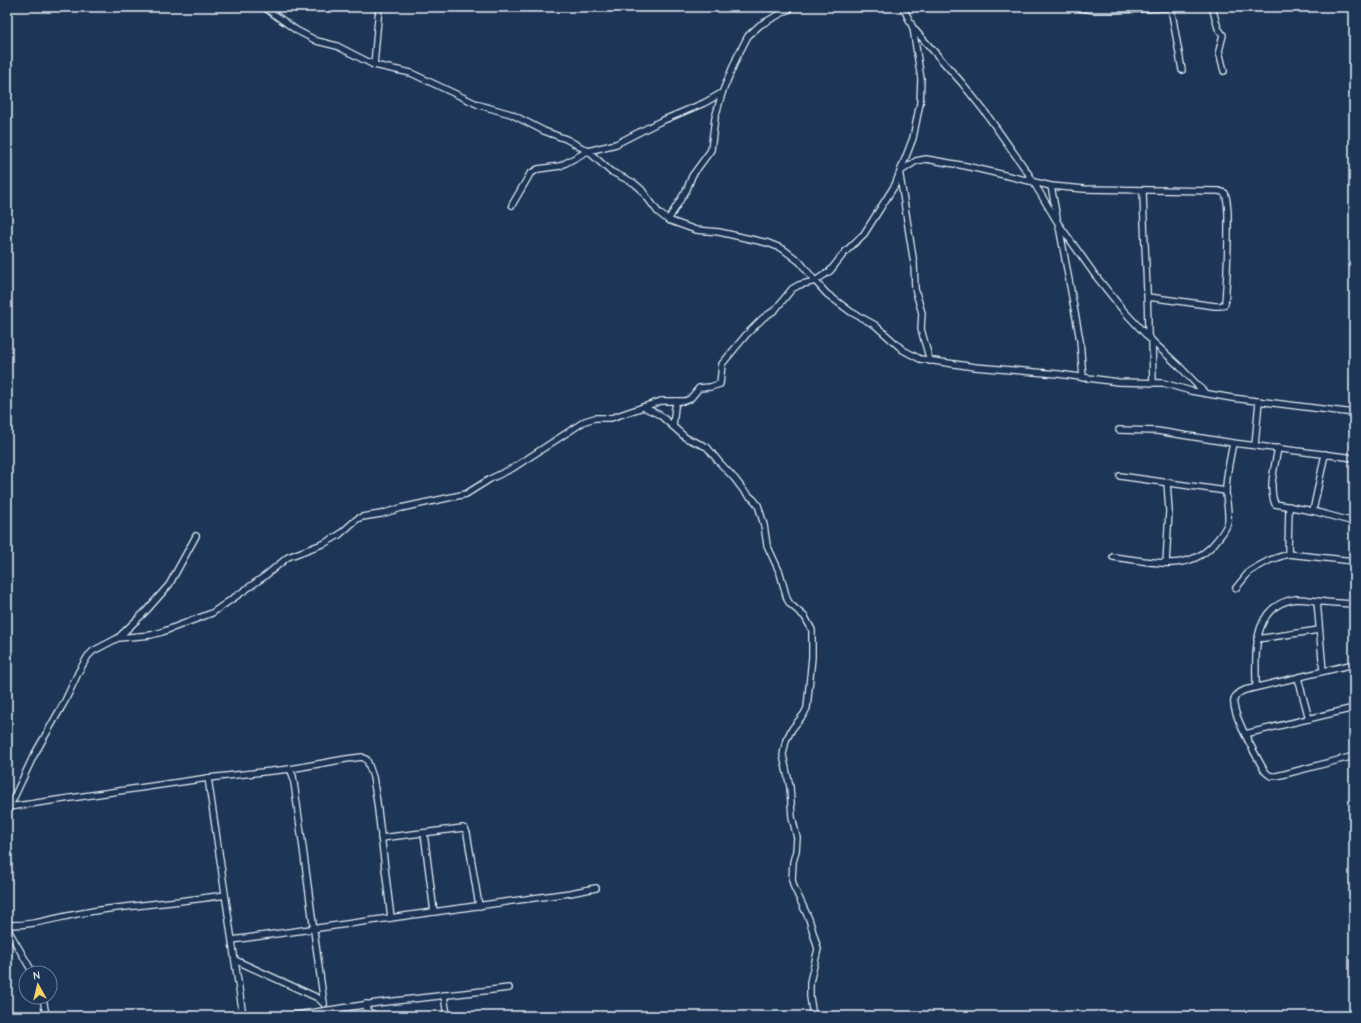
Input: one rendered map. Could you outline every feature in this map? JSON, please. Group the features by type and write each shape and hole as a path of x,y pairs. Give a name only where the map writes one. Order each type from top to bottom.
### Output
{"street":[{"path":"264,7 296,30 317,41 337,46 374,65 411,73 479,105 511,114 544,131 566,139 588,151 610,171 634,183 641,189 658,212 668,220 696,230 719,232 768,242 783,249 795,257 828,294 851,312 875,325 903,350 920,359 975,367 1118,382 1163,383 1191,391 1232,398 1354,413"},
{"path":"374,65 379,7"},
{"path":"668,220 687,189 692,176 711,150 715,118 722,93 737,57 748,36 760,25 793,7"},
{"path":"118,638 151,634 212,614 288,557 321,545 339,535 357,519 466,494 490,479 513,468 541,448 585,421 595,418 611,418 664,400 688,400 699,388 720,384 722,364 746,335 763,318 775,310 792,289 799,285 815,281 830,271 845,252 864,234 895,185 912,138 921,93 919,60 913,28 903,7"},
{"path":"1075,7 1094,10 1190,7"},
{"path":"1212,7 1218,28 1222,35 1219,51 1224,71"},
{"path":"1172,8 1182,70"},
{"path":"913,28 969,91 1034,183 1058,223 1095,275 1123,310 1204,393"},
{"path":"512,205 530,174 534,171 560,166 588,151 616,144 660,122 704,103 722,93"},
{"path":"900,173 916,160 926,159 966,166 1051,186 1084,189 1219,191 1224,193 1227,198 1228,215 1228,252 1224,304 1215,306 1148,297"},
{"path":"900,173 914,264 915,289 922,313 922,330 930,361"},
{"path":"1051,186 1080,340 1083,378"},
{"path":"1143,190 1145,258 1153,383"},
{"path":"673,426 677,401"},
{"path":"1255,445 1260,401"},
{"path":"642,407 656,413 686,438 707,447 744,491 756,502 762,518 767,545 780,573 787,599 790,604 805,617 812,630 812,657 807,708 792,729 784,746 783,755 790,787 792,817 797,838 792,880 809,919 818,948 810,982 810,997 813,1016"},
{"path":"1119,430 1157,431 1233,443 1354,458"},
{"path":"1113,557 1177,563 1189,561 1202,555 1215,543 1228,522 1226,491 1227,470 1233,443"},
{"path":"1278,448 1272,477 1273,499 1275,504 1313,511 1354,522"},
{"path":"1313,511 1325,454"},
{"path":"1120,476 1226,491"},
{"path":"1166,563 1169,511 1167,482"},
{"path":"1288,554 1289,506"},
{"path":"8,810 33,757 65,701 84,662 93,651 118,638 146,611 169,585 196,536"},
{"path":"1236,588 1249,572 1270,560 1288,554 1354,561"},
{"path":"1256,687 1257,639 1262,623 1270,611 1281,604 1296,599 1354,604"},
{"path":"1317,601 1324,671"},
{"path":"1257,639 1319,630"},
{"path":"1354,664 1240,692 1233,702 1238,720 1264,770 1270,776 1274,777 1354,756"},
{"path":"1298,678 1309,719"},
{"path":"1245,734 1354,708"},
{"path":"8,810 208,778 290,769 362,757 368,760 373,777 391,918"},
{"path":"290,769 293,776 325,1010"},
{"path":"208,778 243,1016"},
{"path":"381,838 463,828 465,829 479,906"},
{"path":"424,833 434,912"},
{"path":"232,940 479,906 596,888"},
{"path":"29,965 7,926 28,924 91,911 194,900 225,895"},
{"path":"235,960 318,998 324,1003"},
{"path":"289,1016 366,1004 509,988"},
{"path":"444,995 447,1016"},
{"path":"366,1004 367,1014 377,1016"},
{"path":"44,1005 46,1016"}]}
